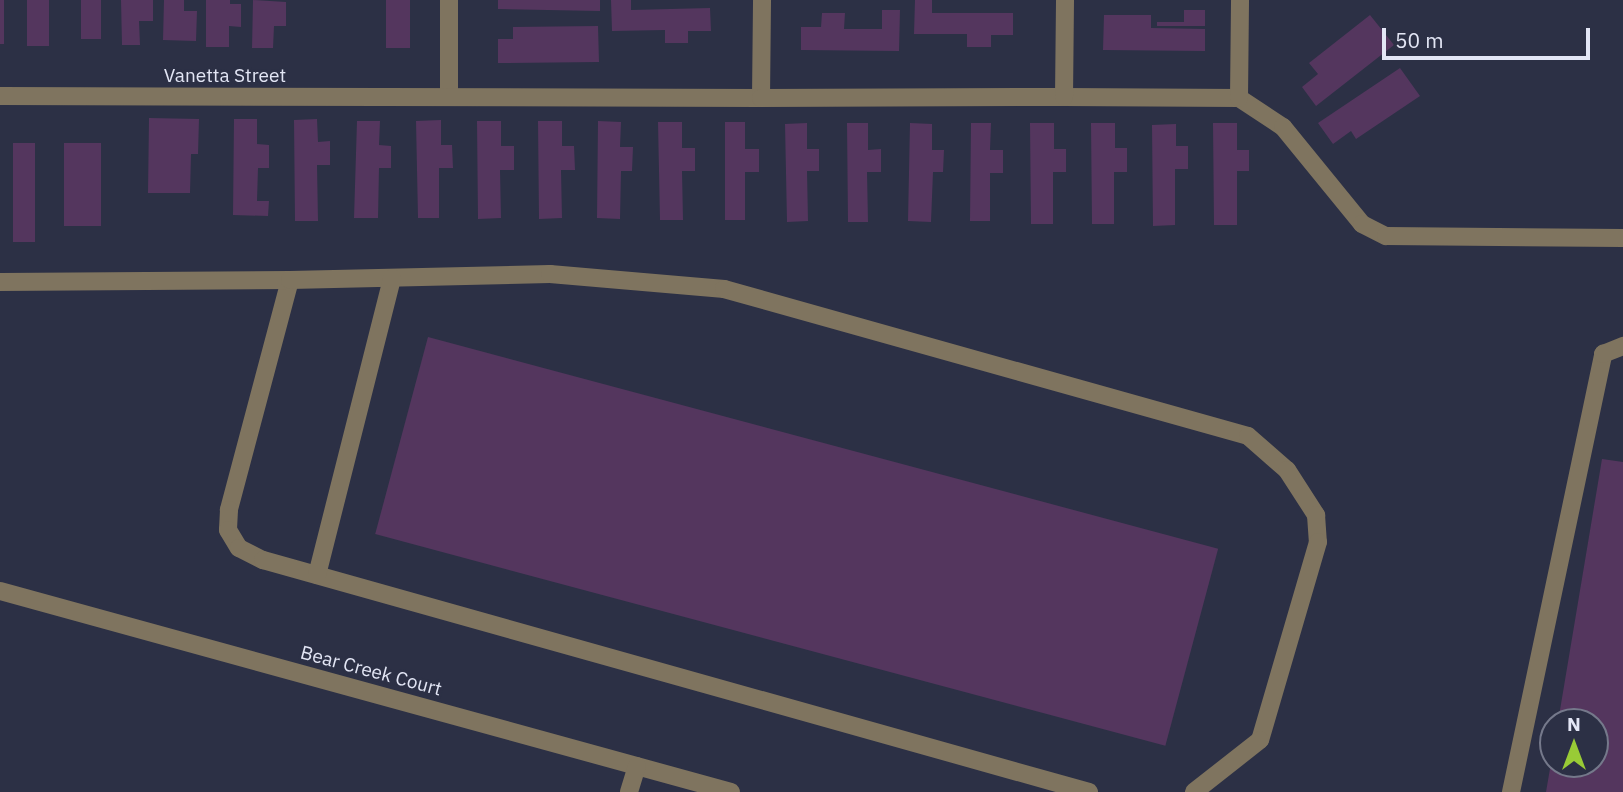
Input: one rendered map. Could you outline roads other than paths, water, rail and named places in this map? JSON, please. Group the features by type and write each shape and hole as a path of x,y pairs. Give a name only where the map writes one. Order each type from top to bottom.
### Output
{"street":[{"path":"449,0 449,97"},
{"path":"761,98 762,0"},
{"path":"1063,97 1065,0"},
{"path":"1240,0 1239,98 1283,127 1362,224 1386,236 1623,238"},
{"name":"Vanetta Street","path":"0,96 1239,98"},
{"path":"0,282 290,281 550,274 724,289 1248,436 1287,470 1316,515 1318,542 1260,740 1194,792"},
{"path":"317,575 392,278"},
{"path":"290,281 229,510 228,530 239,548 263,560 1089,792"},
{"path":"1511,792 1603,354 1623,346"},
{"name":"Bear Creek Court","path":"0,592 732,792"},
{"path":"629,792 637,766"}]}
